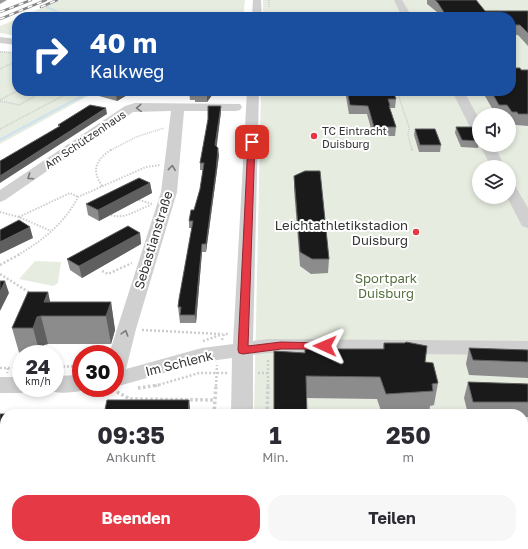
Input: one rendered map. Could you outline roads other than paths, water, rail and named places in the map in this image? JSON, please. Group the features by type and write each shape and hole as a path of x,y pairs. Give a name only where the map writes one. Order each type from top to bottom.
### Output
{"street":[{"path":"257,0 257,12"},
{"path":"398,0 404,12"},
{"path":"0,40 12,41"},
{"path":"0,47 12,48"},
{"path":"242,409 253,96"},
{"path":"461,96 472,118"},
{"name":"Am Schützenhaus","path":"0,197 129,109 135,107 236,107"},
{"name":"Sebastianstraße","path":"122,345 148,259 159,204 169,192 178,107"},
{"path":"516,200 528,223"},
{"name":"Im Schlenk","path":"124,381 152,370 202,355 268,346 528,348"}],"waterway":[{"path":"47,7 58,12"},
{"path":"0,140 82,96"}],"railway":[{"path":"0,12 31,0"},
{"path":"17,12 46,0"},
{"path":"41,7 57,0"},
{"path":"0,19 12,14"}],"place":[{"name":"TC Eintracht Duisburg","path":"314,136"},
{"name":"Leichtathletikstadion Duisburg","path":"416,232"}],"park label":[{"name":"Sportpark Duisburg","path":"386,286"}]}
